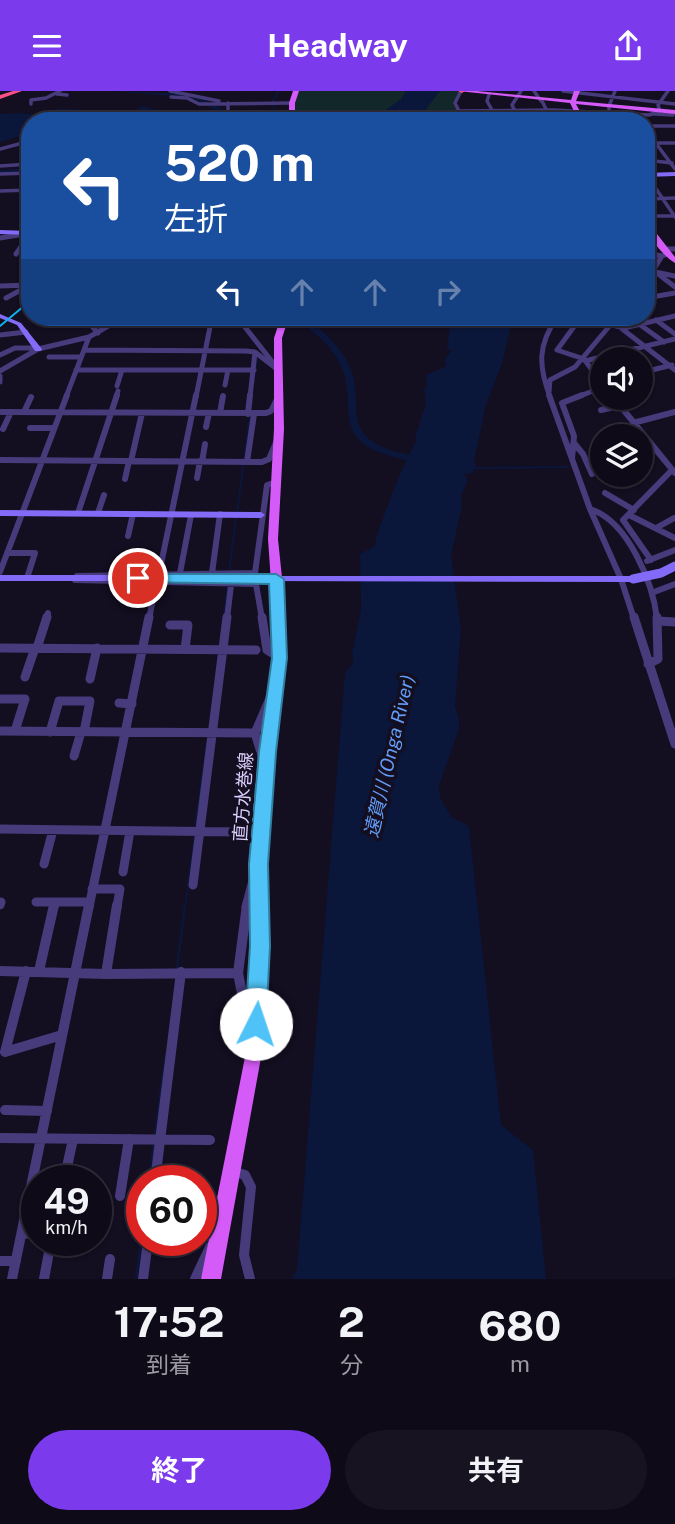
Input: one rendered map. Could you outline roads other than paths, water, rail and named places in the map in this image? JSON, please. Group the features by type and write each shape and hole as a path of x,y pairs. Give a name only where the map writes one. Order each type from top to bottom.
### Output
{"highway":[{"path":"0,97 19,91"}],"main road":[{"path":"292,112 296,91"},
{"path":"461,91 674,114"},
{"path":"576,112 573,103 577,92"},
{"path":"655,236 675,261"},
{"name":"直方水巻線","path":"211,1279 254,1052 260,946 259,864 265,769 279,658 280,579 273,539 277,482 278,338 282,326"}],"street":[{"path":"170,91 191,92 228,103"},
{"path":"461,91 456,100 457,111 545,109 576,112"},
{"path":"514,110 513,103 521,91"},
{"path":"534,91 547,112"},
{"path":"563,91 675,104"},
{"path":"608,112 615,91"},
{"path":"634,112 632,108 638,91"},
{"path":"645,100 649,91"},
{"path":"657,112 668,91"},
{"path":"31,104 31,100 58,93 67,95"},
{"path":"489,95 486,99 493,110"},
{"path":"586,104 590,95"},
{"path":"171,97 187,98 192,102 204,104 292,103"},
{"path":"228,103 228,112"},
{"path":"249,112 250,103"},
{"path":"597,105 597,112"},
{"path":"659,148 674,143 669,126"},
{"path":"655,127 675,126"},
{"path":"655,142 675,169"},
{"path":"0,149 21,143"},
{"path":"655,146 675,153"},
{"path":"655,161 673,163"},
{"path":"0,166 21,165"},
{"path":"0,174 21,173"},
{"path":"655,175 675,174"},
{"path":"655,188 675,216"},
{"path":"0,191 21,190"},
{"path":"655,199 675,198"},
{"path":"655,216 675,216"},
{"path":"0,232 21,233"},
{"path":"0,238 21,234"},
{"path":"16,254 21,246"},
{"path":"655,270 667,252"},
{"path":"655,272 675,276"},
{"path":"655,273 675,286"},
{"path":"0,286 21,283"},
{"path":"6,297 21,290"},
{"path":"655,296 675,293"},
{"path":"0,316 19,324 38,349"},
{"path":"656,320 674,317"},
{"path":"656,320 675,334"},
{"path":"92,326 98,333"},
{"path":"0,355 15,348 38,349 89,337 110,326"},
{"path":"161,573 210,326"},
{"path":"244,326 278,370"},
{"path":"551,326 545,334 539,363 590,509 621,579 675,744"},
{"path":"574,326 556,351 584,360 590,359"},
{"path":"549,394 550,380 569,372 584,360 610,326"},
{"path":"614,326 646,347 675,339"},
{"path":"621,328 630,326"},
{"path":"642,326 664,342"},
{"path":"0,335 26,332"},
{"path":"0,572 89,337"},
{"path":"0,382 0,373 38,349"},
{"path":"84,350 255,352 278,370"},
{"path":"98,357 101,350"},
{"path":"245,462 255,352"},
{"path":"653,352 673,367"},
{"path":"49,357 82,357"},
{"path":"584,360 590,368"},
{"path":"653,371 673,367"},
{"path":"76,370 254,370"},
{"path":"103,380 107,370"},
{"path":"78,513 122,370"},
{"path":"225,385 228,370"},
{"path":"572,460 573,430 562,403 590,390"},
{"path":"0,412 270,413 279,394"},
{"path":"220,413 223,396"},
{"path":"24,412 31,397"},
{"path":"623,410 674,472 623,520 651,560"},
{"path":"3,429 11,412"},
{"path":"633,423 675,412"},
{"path":"125,479 142,413"},
{"path":"206,428 209,413"},
{"path":"30,428 54,428"},
{"path":"0,460 262,462 269,459 278,438"},
{"path":"574,443 590,470"},
{"path":"197,478 205,445"},
{"path":"62,578 161,573 255,573 267,485 277,482"},
{"path":"606,493 675,538"},
{"path":"98,513 104,495"},
{"path":"590,509 599,512 620,534 641,563 654,592 658,621 658,659 648,664"},
{"path":"0,513 261,515"},
{"path":"128,536 133,514"},
{"path":"212,573 220,514"},
{"path":"180,573 191,515"},
{"path":"656,528 674,518"},
{"path":"641,563 675,549"},
{"path":"7,553 35,553 27,578"},
{"path":"0,578 633,579 661,573 675,566"},
{"path":"62,578 159,584 256,584 267,650 279,658"},
{"path":"38,1165 62,1035 78,973 90,902 95,889 159,584"},
{"path":"654,592 675,584"},
{"path":"193,885 197,832 229,585"},
{"path":"25,677 48,613"},
{"path":"658,621 675,623"},
{"path":"170,625 188,625 185,649"},
{"path":"90,679 97,648"},
{"path":"1,649 256,650"},
{"path":"265,769 255,733 275,688"},
{"path":"658,691 675,720"},
{"path":"0,699 25,699 15,731"},
{"path":"50,732 59,701 90,701 74,756"},
{"path":"119,703 132,703"},
{"path":"0,731 255,733"},
{"path":"0,829 242,832"},
{"path":"44,865 53,830"},
{"path":"123,872 131,831"},
{"path":"254,1052 238,973 252,875 259,864"},
{"path":"95,889 120,889 106,974"},
{"path":"36,902 90,902"},
{"path":"38,971 55,902"},
{"path":"0,971 106,974 238,973"},
{"path":"26,971 5,1052 62,1035"},
{"path":"155,1165 156,1139 178,972"},
{"path":"5,1110 47,1111"},
{"path":"0,1138 210,1140"},
{"path":"67,1165 73,1139"},
{"path":"120,1196 129,1139"},
{"path":"232,1171 244,1173 249,1177 251,1187 244,1255 250,1279"},
{"path":"195,1279 220,1229"},
{"path":"12,1279 21,1249"},
{"path":"44,1279 48,1256"},
{"path":"142,1279 146,1256"},
{"path":"107,1279 110,1259"},
{"path":"0,1261 16,1261"}],"water":[{"path":"406,91 440,91 426,109 430,112 383,112 401,99"},
{"path":"143,106 156,110 153,112 134,111"},
{"path":"56,109 76,109 78,112 50,112"},
{"path":"21,113 21,136 0,142 0,114"},
{"name":"遠賀川 (Onga River)","path":"450,326 511,326 502,363 486,405 474,461 476,465 473,473 464,474 468,480 461,496 462,506 451,556 461,629 455,706 459,729 439,786 440,797 451,817 469,826 501,1125 533,1150 546,1279 292,1279 297,1269 345,673 353,663 352,653 361,610 360,554 375,546 393,492 416,442 415,437 426,404 426,375 447,366 444,361 451,351 447,349"}],"waterway":[{"path":"116,91 194,96 224,112"},
{"path":"274,112 273,101 279,91"},
{"path":"0,172 21,171"},
{"path":"311,326 339,353 343,361 352,391 354,422 360,436 385,451 423,460"},
{"path":"254,381 257,358"},
{"path":"237,513 250,415"},
{"path":"475,468 568,467"},
{"path":"229,572 236,519"},
{"path":"224,614 228,585"},
{"path":"195,829 207,741"},
{"path":"185,907 195,835"},
{"path":"177,968 185,905"},
{"path":"155,1134 166,1053"},
{"path":"151,1165 154,1143"},
{"path":"136,1279 139,1256"}],"tram line":[{"path":"0,326 21,308"}]}
